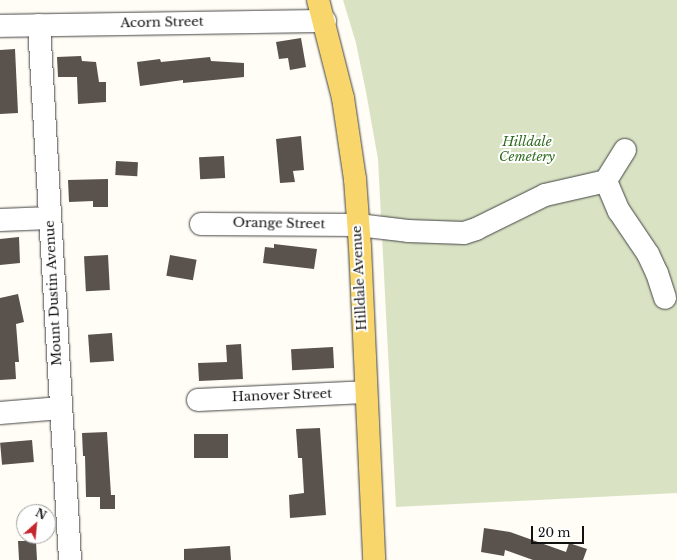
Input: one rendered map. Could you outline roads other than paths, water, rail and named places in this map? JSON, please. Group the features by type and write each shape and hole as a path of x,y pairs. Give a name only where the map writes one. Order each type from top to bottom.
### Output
{"main road":[{"name":"Hilldale Avenue","path":"318,0 342,90 351,140 358,225 374,560"}],"street":[{"name":"Acorn Street","path":"0,26 324,21"},
{"name":"Mount Dustin Avenue","path":"39,25 70,560"},
{"path":"625,150 606,181 619,210 654,267 665,298"},
{"name":"Orange Street","path":"201,224 358,225 408,231 464,233 476,229 545,195 606,181"},
{"path":"0,220 50,218"},
{"name":"Hanover Street","path":"198,400 365,392"},
{"path":"0,413 61,408"}],"park label":[{"name":"Hilldale Cemetery","path":"527,150"}]}
